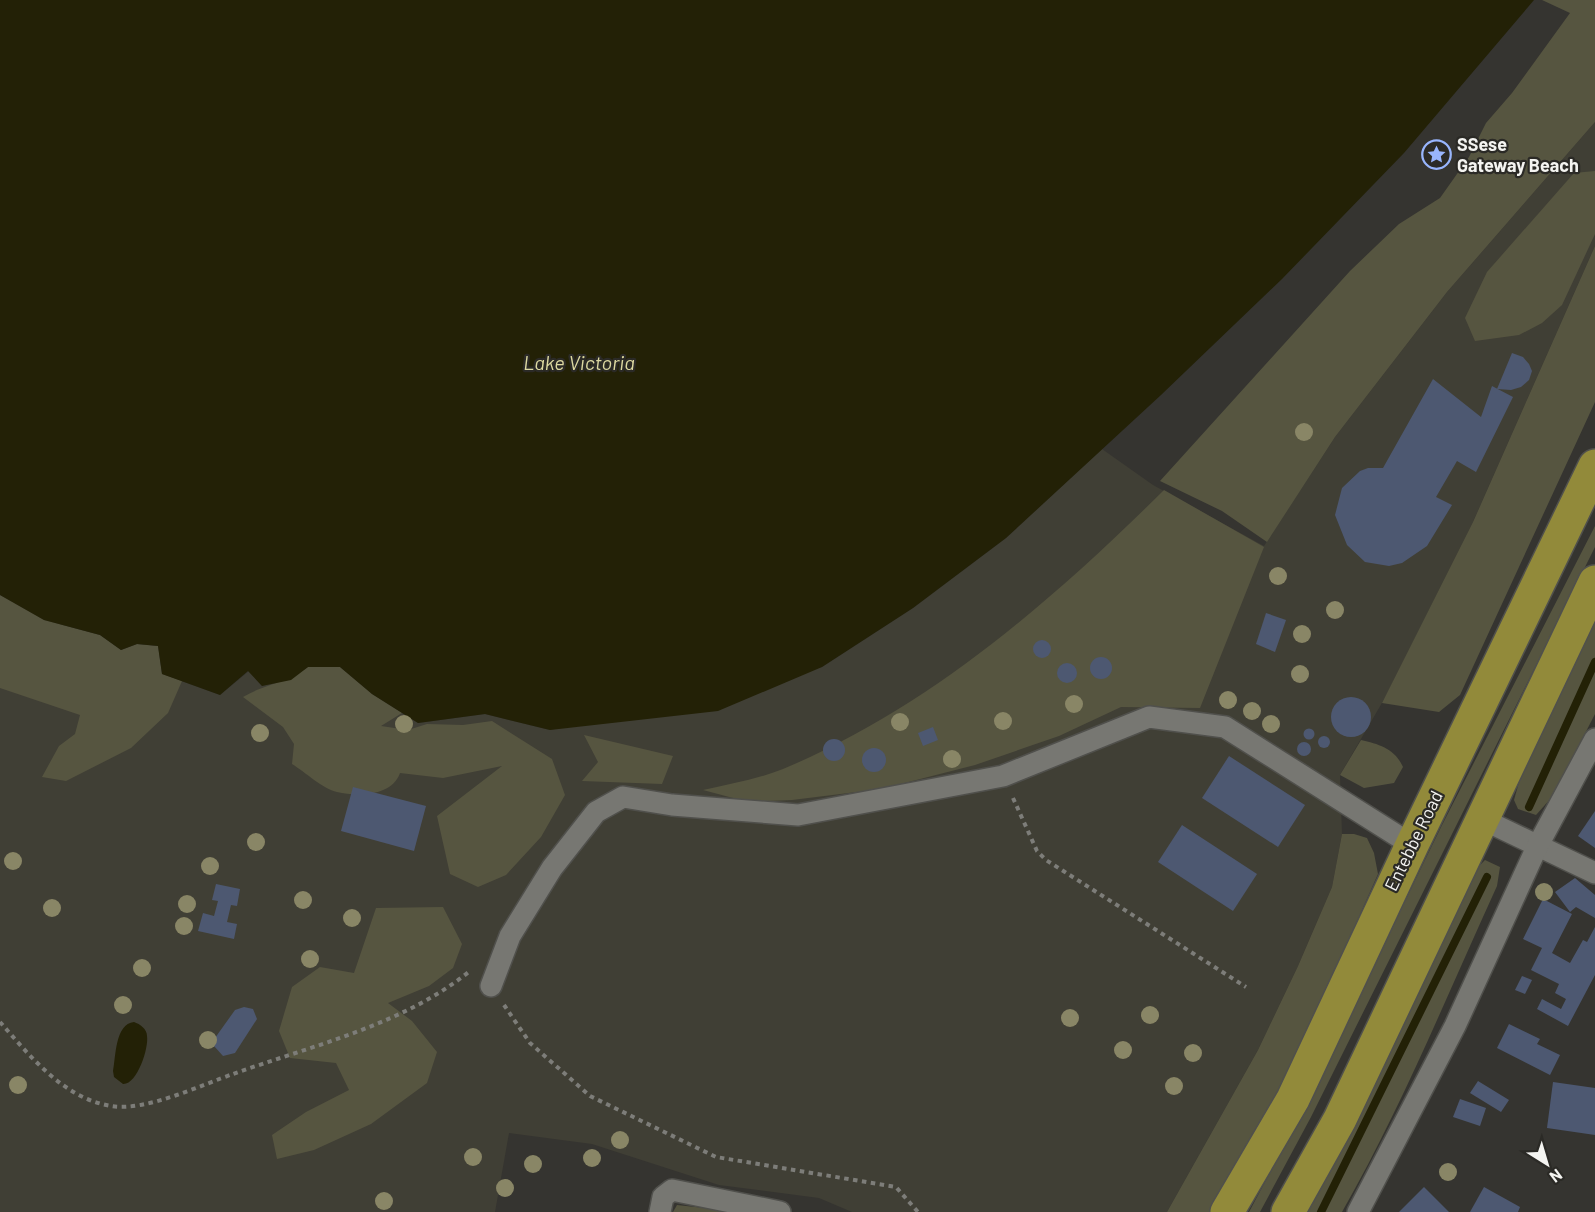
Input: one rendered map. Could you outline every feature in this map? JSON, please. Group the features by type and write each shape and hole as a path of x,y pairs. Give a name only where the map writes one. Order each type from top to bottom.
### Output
{"highway":[{"name":"Entebbe Road","path":"1227,1212 1293,1099 1412,845 1595,466"},
{"path":"1288,1212 1340,1119 1595,582"}],"street":[{"path":"490,986 510,936 552,868 596,812 623,797 672,805 798,815 1003,776 1149,717 1225,727 1412,845"},
{"path":"1358,1212 1455,1026 1537,847 1595,739"},
{"path":"1482,819 1595,873"},
{"path":"660,1212 663,1197 672,1190 780,1212"}],"path":[{"path":"1003,776 1037,851 1046,860 1246,987"},
{"path":"0,1022 59,1083 85,1098 112,1107 160,1101 328,1043 415,1006 457,981 475,966"},
{"path":"490,986 530,1043 590,1096 716,1157 896,1187 918,1212"}],"shaded area":[{"path":"1542,0 1595,0 1595,122 1447,292 1335,437 1267,542 1222,511 1160,481 1350,271 1399,224 1440,198 1469,157 1486,123 1512,93 1570,13"},
{"path":"1595,122 1595,246 1473,522 1386,696 1340,775 1342,834 1332,887 1298,966 1258,1050 1167,1212 852,1212 819,1198 719,1185 592,1144 509,1133 495,1212 0,1212 0,595 162,674 220,695 249,671 262,686 308,667 340,667 372,694 418,723 485,714 550,730 822,667 913,608 1006,538 1102,449 1153,485 1264,546 1335,437 1447,292"},
{"path":"1595,171 1595,234 1562,305 1542,323 1519,335 1475,341 1465,318 1487,272 1574,173"},
{"path":"1595,246 1595,402 1460,695 1439,712 1382,703 1473,522"},
{"path":"1164,490 1264,547 1200,708 1121,707 1059,736 975,765 881,789 792,800 748,802 703,790 783,769 837,744 889,715 987,648 1033,611"},
{"path":"1595,526 1595,547 1311,1117 1260,1212 1249,1212 1299,1118 1442,825"},
{"path":"0,595 44,620 100,635 121,650 137,644 158,646 162,674 182,681 168,713 131,748 66,781 42,777 59,746 75,734 80,715 0,688"},
{"path":"1595,613 1595,714 1553,796 1536,815 1518,809 1514,800 1519,782"},
{"path":"308,667 340,667 372,694 402,713 381,726 408,730 427,724 463,725 492,721 552,759 565,795 541,837 506,875 478,887 450,874 437,816 502,766 443,778 400,773 396,781 382,790 364,794 345,794 320,784 292,764 294,744 283,727 243,697 292,677"},
{"path":"584,735 673,756 662,784 582,781 598,762"},
{"path":"1361,740 1386,748 1400,761 1403,767 1394,783 1364,788 1340,775"},
{"path":"1342,834 1354,834 1367,838 1374,853 1378,874 1297,1057 1213,1212 1167,1212 1258,1050 1298,966 1332,887"},
{"path":"1485,860 1500,867 1497,886 1404,1091 1364,1172 1342,1212 1302,1212 1471,874"},
{"path":"443,907 462,944 453,968 429,986 388,1003 412,1021 437,1052 427,1083 371,1124 314,1150 277,1159 272,1135 306,1112 349,1090 336,1063 290,1058 279,1031 292,987 320,967 354,973 376,908"},
{"path":"677,1205 741,1212 673,1212"}],"water":[{"name":"Lake Victoria","path":"0,0 1534,0 1404,153 1282,279 1006,538 913,608 822,667 718,711 550,730 485,714 418,723 372,694 340,667 308,667 291,680 262,686 248,671 220,695 162,674 158,646 137,644 121,650 100,635 44,620 0,595"},
{"path":"134,1022 141,1025 147,1033 146,1049 133,1079 123,1084 114,1077 116,1049 123,1028"}],"building":[{"path":"1512,353 1523,357 1529,364 1532,371 1529,380 1521,387 1511,390 1497,389"},
{"path":"1433,379 1481,417 1492,386 1513,397 1476,472 1457,461 1436,497 1452,505 1427,546 1402,563 1389,566 1365,562 1347,545 1335,515 1342,488 1360,471 1368,468 1383,468"},
{"path":"1266,613 1286,620 1275,652 1256,644"},
{"path":"1038,640 1046,640 1051,645 1049,656 1038,658 1033,653 1033,645"},
{"path":"1101,657 1109,660 1112,668 1109,676 1101,679 1093,676 1090,668 1093,660"},
{"path":"1067,663 1074,666 1077,673 1074,680 1067,683 1060,680 1057,673 1060,666"},
{"path":"1351,697 1359,698 1365,703 1370,709 1370,725 1365,731 1359,736 1351,737 1343,736 1337,731 1332,725 1331,717 1332,709 1337,703 1343,698"},
{"path":"933,727 938,740 923,746 918,733"},
{"path":"1309,729 1313,730 1313,738 1309,739 1305,738 1304,734 1305,730"},
{"path":"1324,736 1330,742 1324,748 1318,742"},
{"path":"834,739 842,742 845,750 842,758 834,761 826,758 823,750 826,742"},
{"path":"1304,742 1309,744 1311,749 1309,754 1304,756 1299,754 1297,749 1299,744"},
{"path":"874,748 883,751 886,760 883,769 874,772 865,769 862,760 865,751"},
{"path":"1229,756 1305,805 1278,847 1202,798"},
{"path":"353,787 426,806 414,851 341,831"},
{"path":"1595,811 1595,848 1578,836"},
{"path":"1182,825 1257,874 1233,911 1158,862"},
{"path":"1575,878 1595,895 1595,918 1576,907 1570,912 1555,892"},
{"path":"216,884 240,889 237,906 231,905 227,922 237,924 234,939 198,931 203,913 214,916 218,901 212,900"},
{"path":"1543,899 1572,914 1552,953 1570,963 1583,940 1587,942 1595,927 1595,975 1568,1026 1537,1009 1542,999 1561,1009 1566,999 1555,993 1559,984 1531,970 1542,948 1523,939"},
{"path":"1522,976 1532,980 1525,994 1515,990"},
{"path":"244,1007 253,1009 257,1019 235,1053 223,1056 214,1046 215,1038 235,1010"},
{"path":"1509,1024 1540,1039 1537,1044 1560,1055 1550,1075 1497,1048"},
{"path":"1478,1081 1509,1100 1501,1112 1470,1093"},
{"path":"1553,1082 1595,1088 1595,1135 1547,1128"},
{"path":"1460,1099 1486,1108 1480,1126 1453,1117"},
{"path":"1424,1187 1449,1212 1399,1212"},
{"path":"1484,1187 1520,1207 1518,1212 1470,1212"}],"waterway":[{"path":"1529,807 1595,662"},
{"path":"1321,1212 1487,877"}],"place":[{"name":"SSese Gateway Beach","path":"1436,155"}]}
